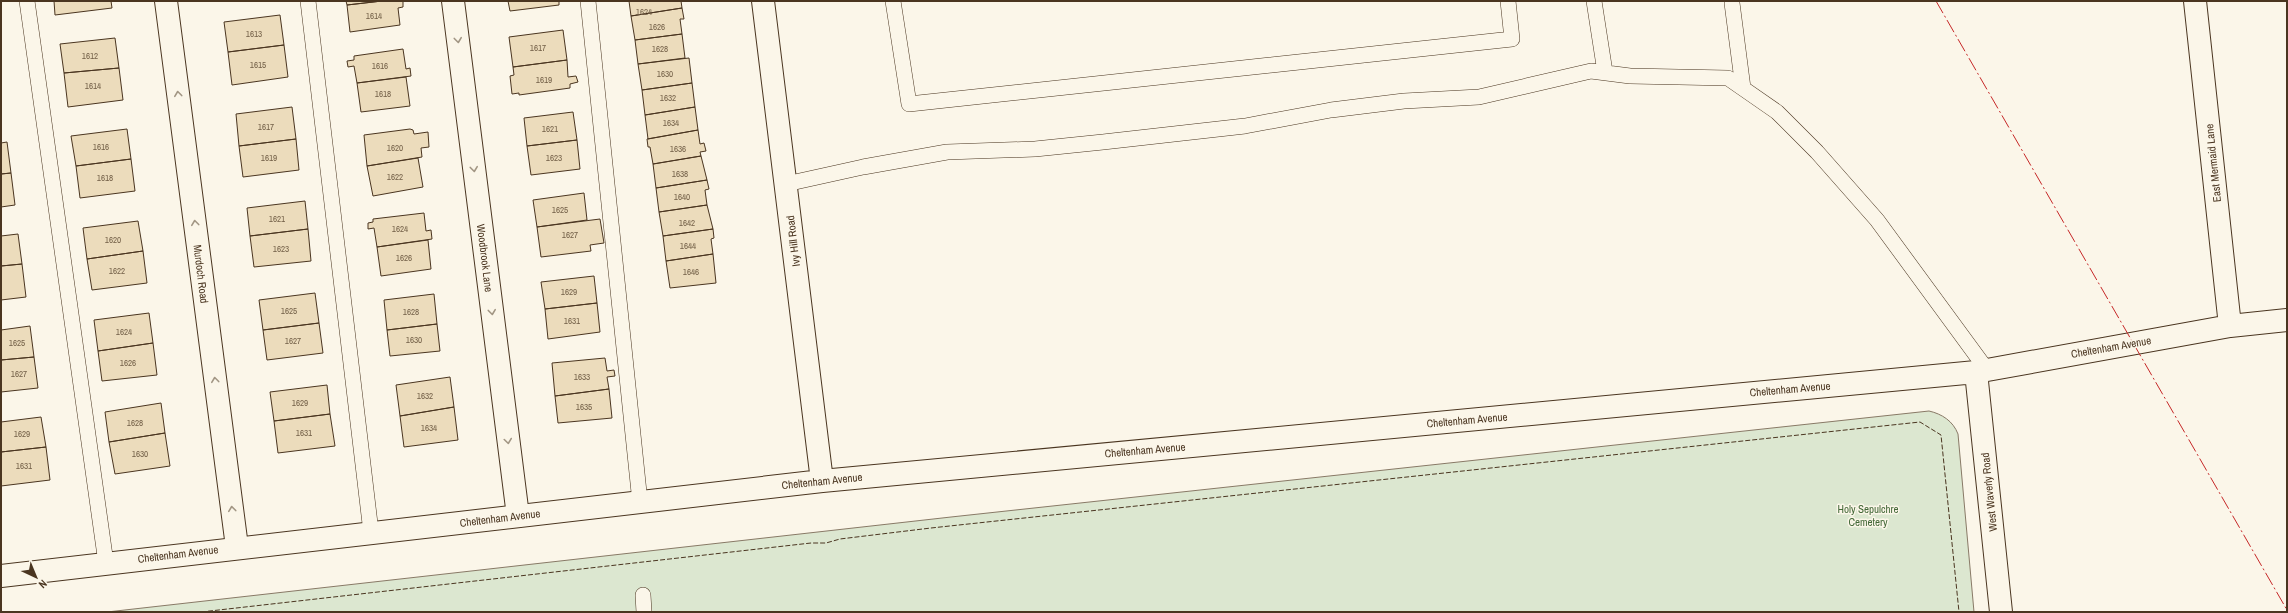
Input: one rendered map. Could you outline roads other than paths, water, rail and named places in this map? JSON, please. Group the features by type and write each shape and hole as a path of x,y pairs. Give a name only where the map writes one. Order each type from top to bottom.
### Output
{"main road":[{"name":"Murdoch Road","path":"166,1 237,547"},
{"name":"Woodbrook Lane","path":"453,1 518,516"},
{"name":"Ivy Hill Road","path":"763,1 822,481"},
{"name":"East Mermaid Lane","path":"2195,1 2230,326"},
{"name":"Cheltenham Avenue","path":"1,576 106,562 822,481 1982,371 2230,326 2287,320"},
{"name":"West Waverly Road","path":"1982,371 2001,612"}],"lane":[{"path":"27,1 106,562"},
{"path":"308,1 371,532"},
{"path":"588,1 640,502"},
{"path":"893,1 909,104 1512,38 1508,1"},
{"path":"1594,1 1605,72"},
{"path":"1732,3 1743,88"},
{"path":"786,184 863,166 947,152 1035,149 1245,126 1345,108 1404,101 1480,97 1591,71 1630,76 1728,78 1777,112 1818,152 1867,208 1982,371"},
{"path":"644,595 644,612"}],"park label":[{"name":"Holy Sepulchre Cemetery","path":"1868,515"}]}
